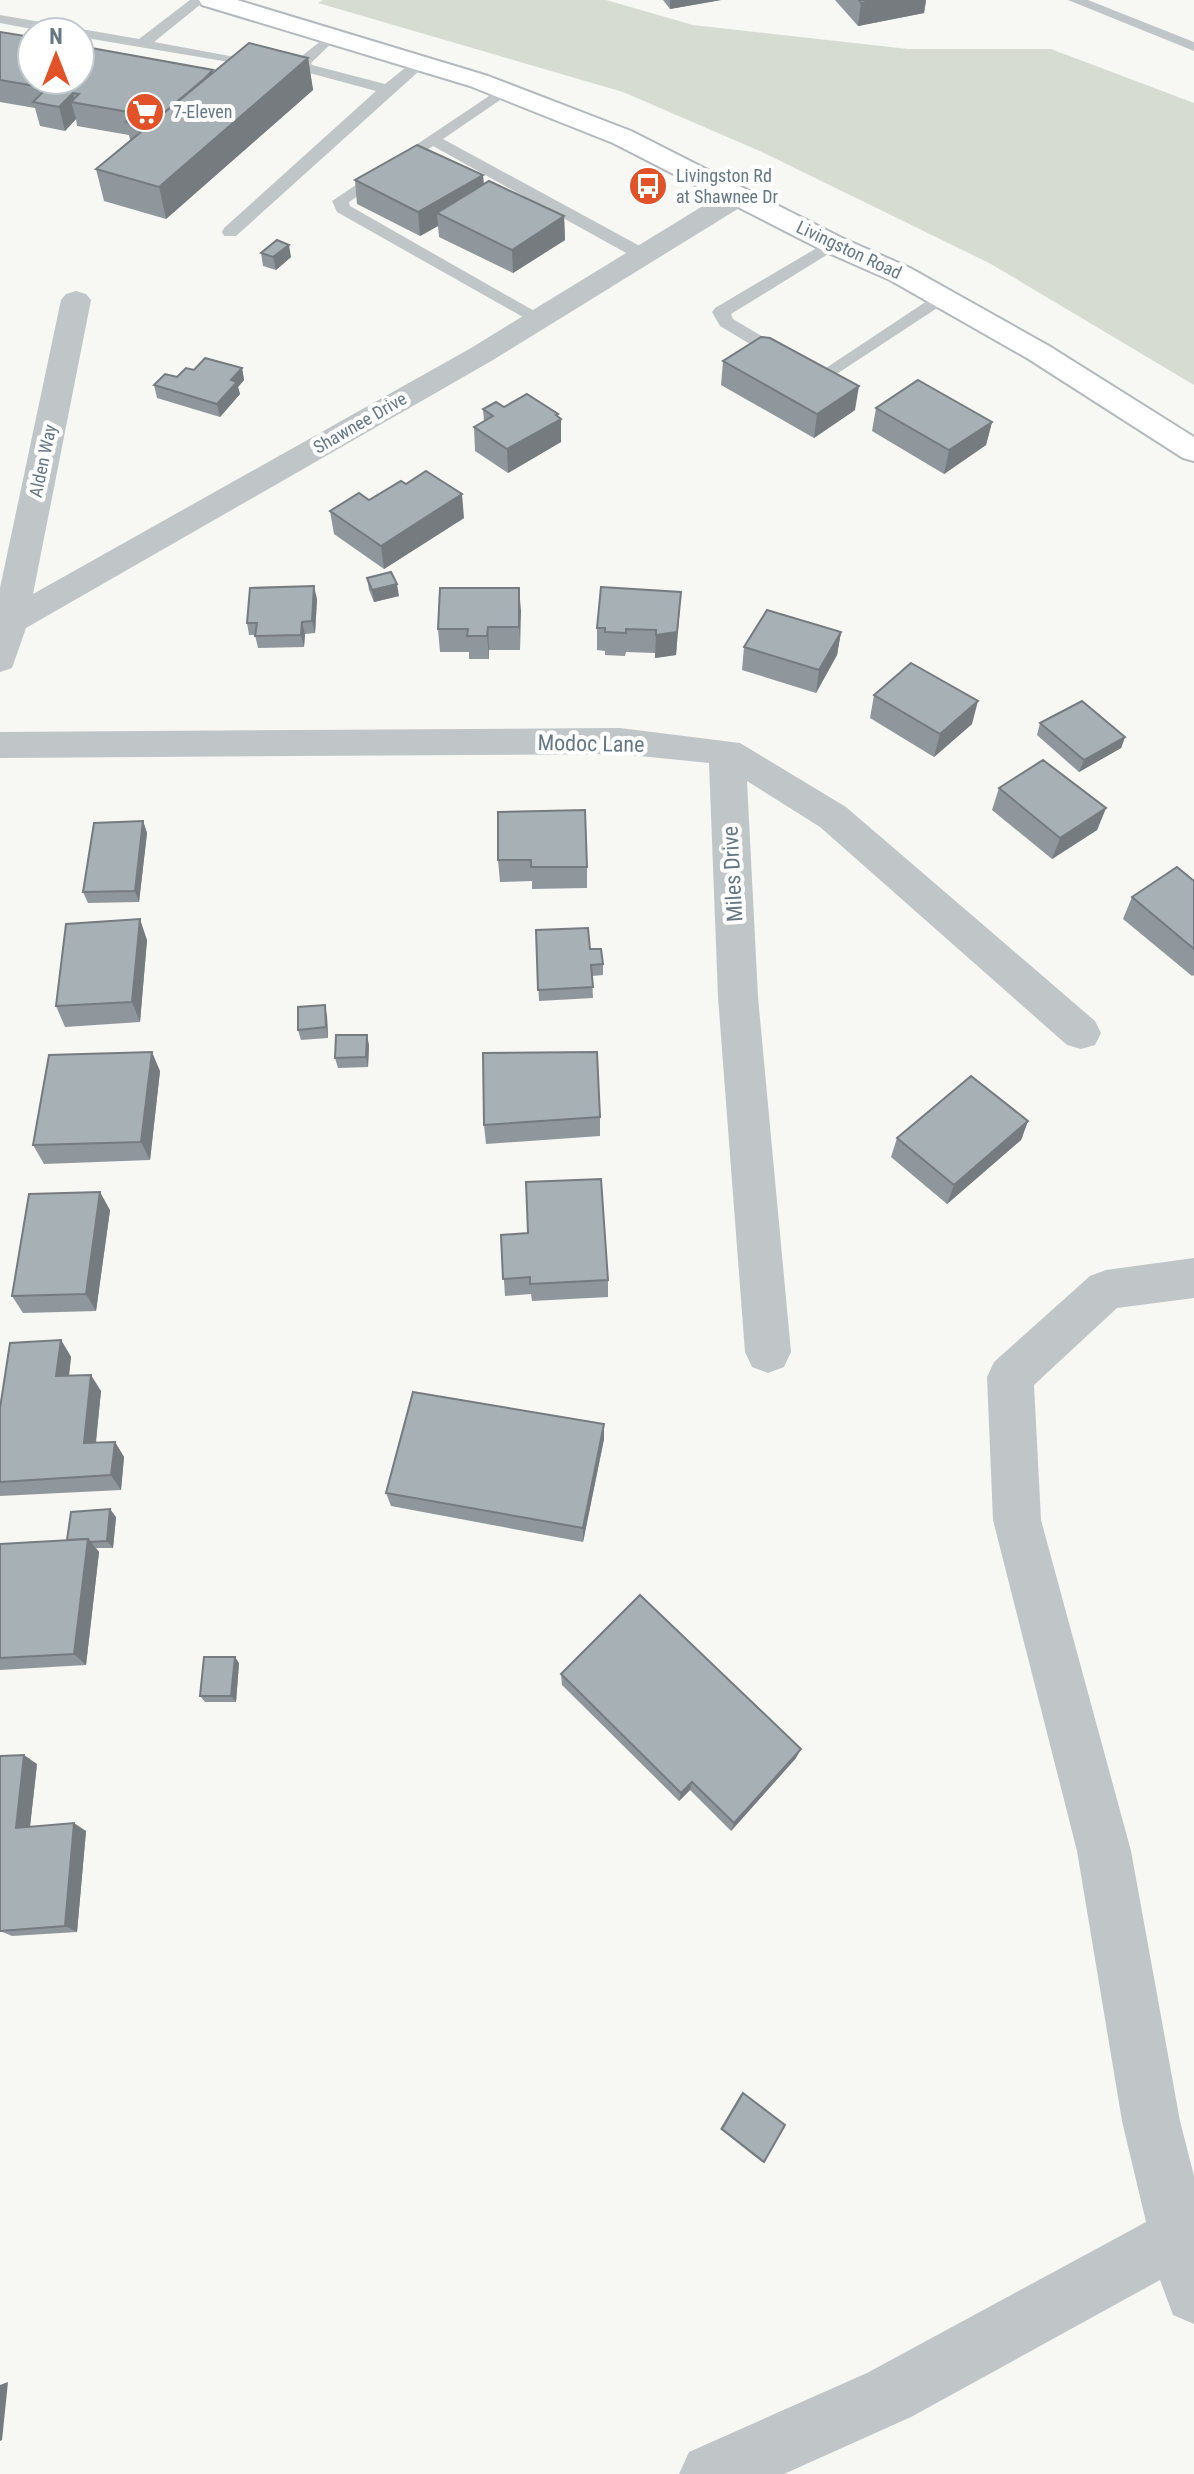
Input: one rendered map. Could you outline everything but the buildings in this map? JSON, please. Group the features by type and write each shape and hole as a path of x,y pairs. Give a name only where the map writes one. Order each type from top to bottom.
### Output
{"main road":[{"name":"Livingston Road","path":"211,0 420,63 504,91 622,137 832,244 900,274 1038,352 1194,451"}],"street":[{"name":"Shawnee Drive","path":"10,622 537,320 739,196"},
{"name":"Alden Way","path":"10,622 76,300"},
{"path":"0,660 10,622"},
{"name":"Modoc Lane","path":"0,745 620,741 727,752 833,817 1081,1033"},
{"name":"Miles Drive","path":"727,752 738,997 768,1352"},
{"path":"1194,1278 1106,1290 1010,1377 1017,1520 1104,1851 1151,2121 1194,2294"},
{"path":"711,2474 889,2395 1179,2237"}],"lane":[{"path":"142,44 199,0"},
{"path":"1075,0 1194,47"},
{"path":"96,36 230,60"},
{"path":"332,36 309,54 303,62 307,68 387,89"},
{"path":"230,232 387,89 420,63"},
{"path":"504,91 340,201 343,209 537,320"},
{"path":"432,139 643,255"},
{"path":"832,244 721,312 726,322 809,372 829,374 942,299"}],"shaded area":[{"path":"323,0 606,0 693,25 908,49 1051,49 1194,103 1194,385 991,264 762,152 623,92 318,3"}],"place":[{"name":"7-Eleven","path":"145,112"},
{"name":"Livingston Rd at Shawnee Dr","path":"648,186"}]}
